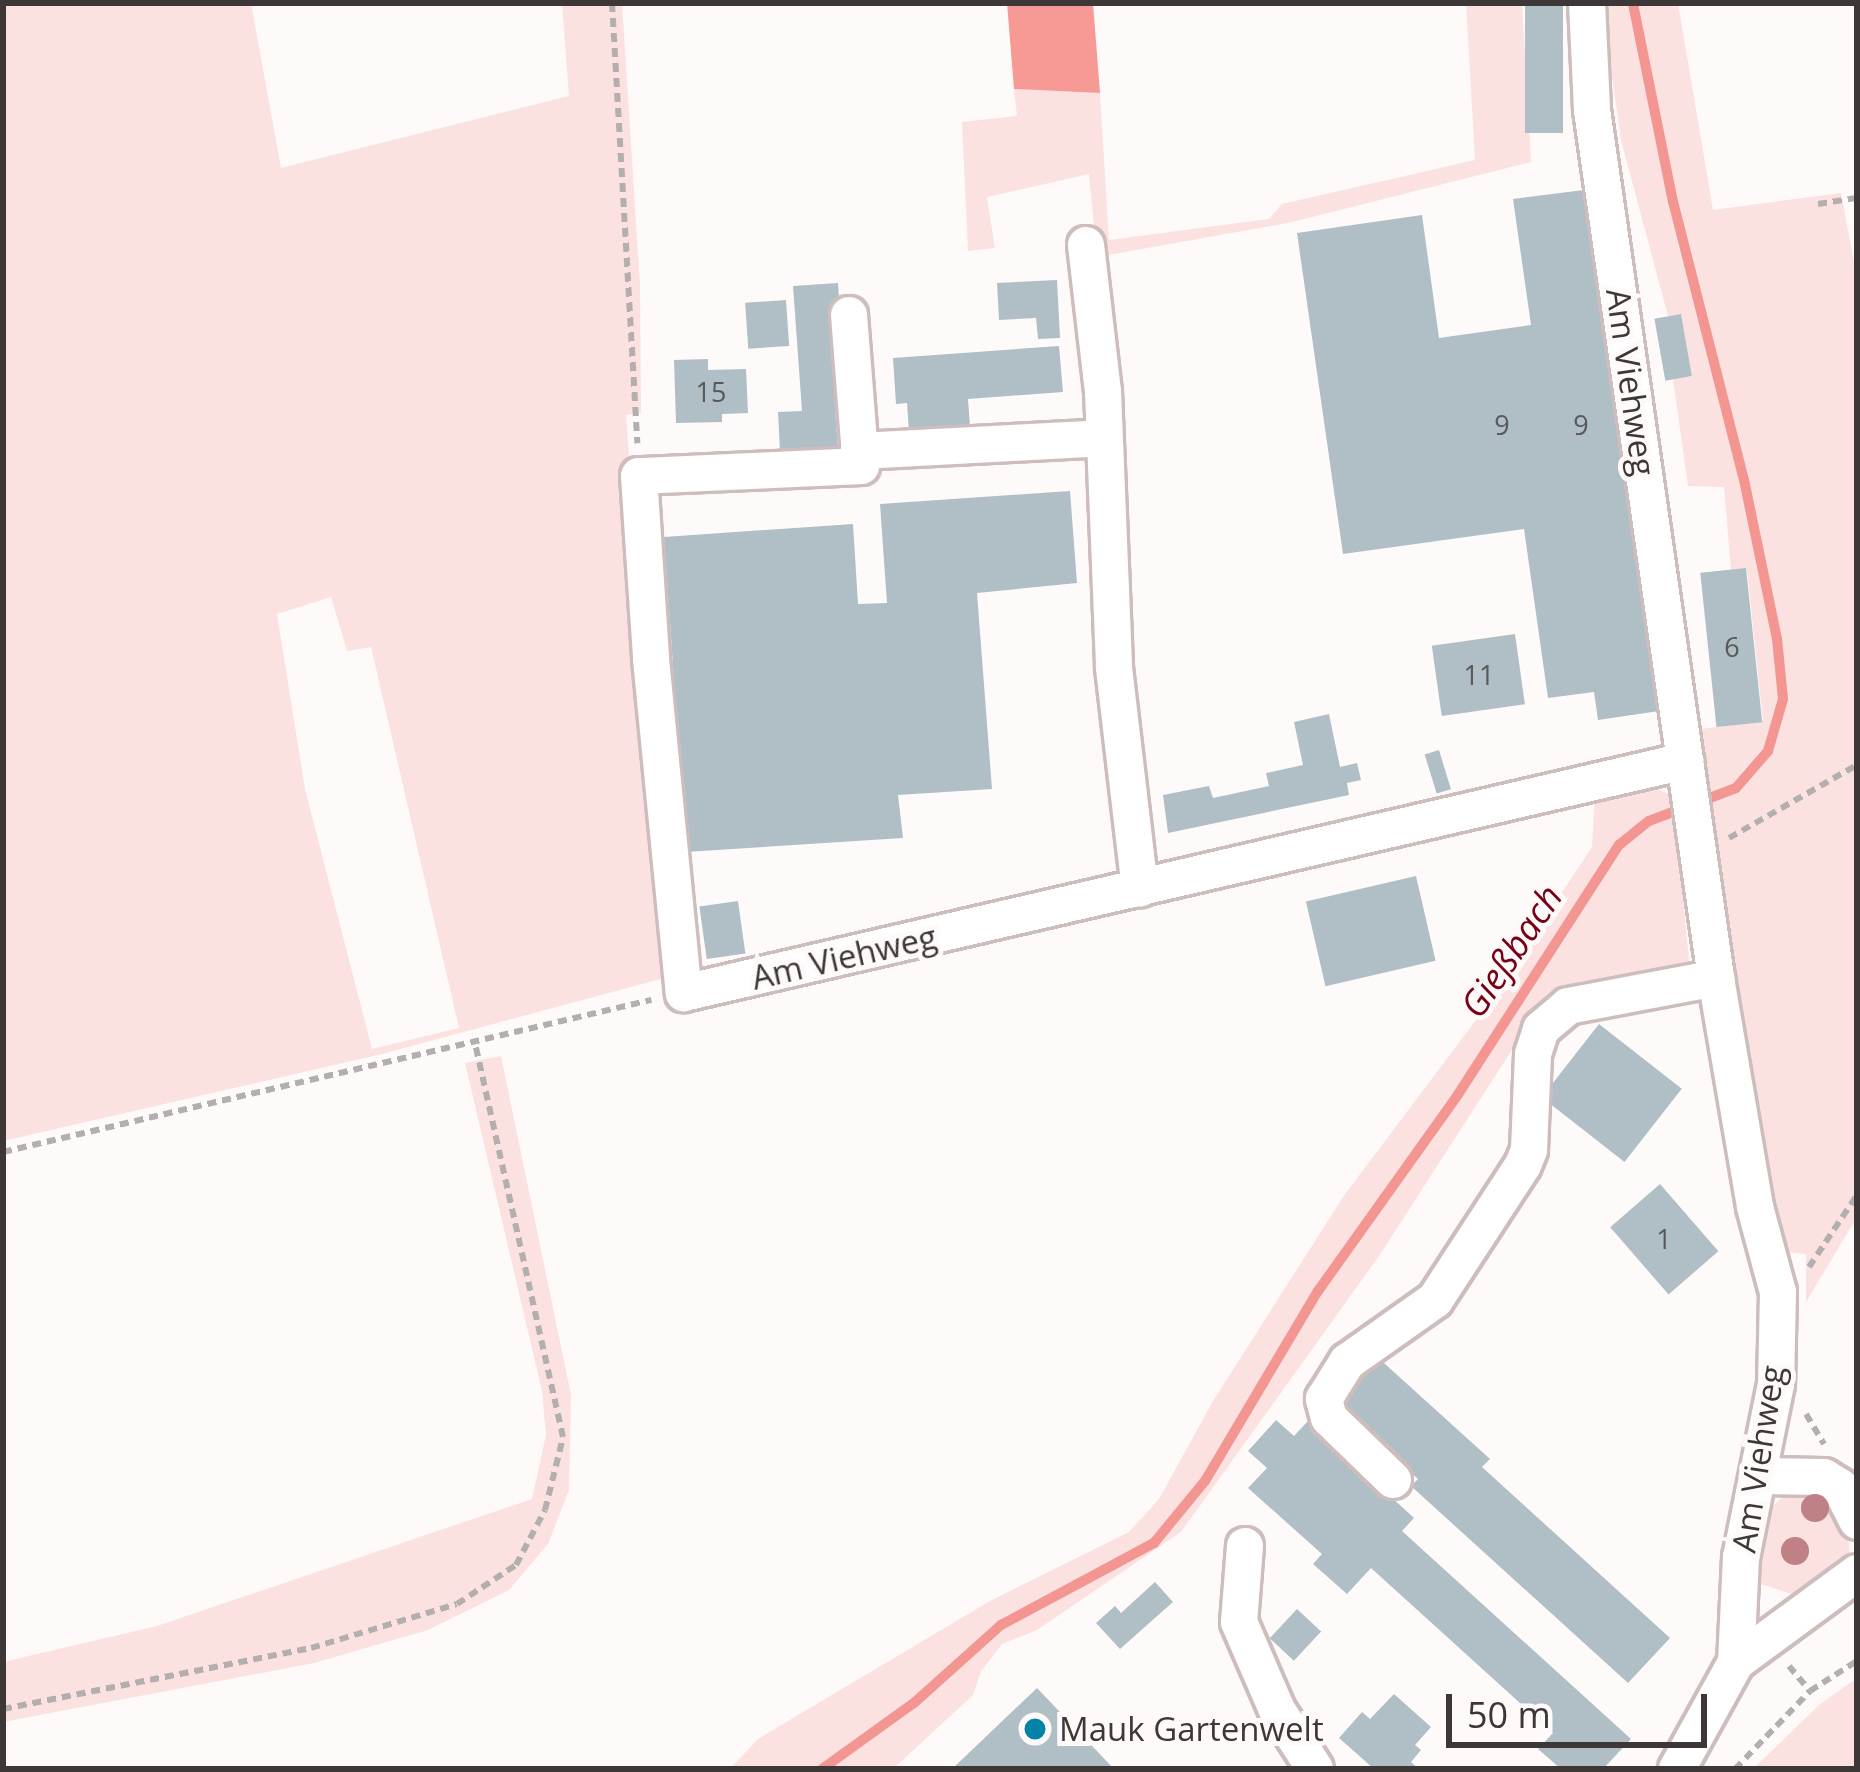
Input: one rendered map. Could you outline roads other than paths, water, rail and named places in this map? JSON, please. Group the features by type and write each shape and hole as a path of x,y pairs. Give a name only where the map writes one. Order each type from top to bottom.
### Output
{"street":[{"name":"Am Viehweg","path":"1587,3 1592,110 1716,978 1754,1207 1778,1292 1776,1384 1741,1557 1736,1662"},
{"path":"1086,245 1103,438 1114,668 1140,888"},
{"path":"850,315 859,451 1103,438"},
{"name":"Am Viehweg","path":"859,451 861,466 639,476 650,659 684,993 1140,888 1691,806"},
{"path":"1393,1480 1329,1418 1324,1399 1347,1362 1435,1300 1523,1165 1529,1150 1532,1054 1541,1029 1568,1006 1716,978"},
{"path":"1761,1476 1824,1477 1840,1487 1857,1521"},
{"path":"1245,1546 1239,1622 1277,1710 1315,1769"},
{"path":"1677,1769 1736,1662 1857,1573"}],"waterway":[{"name":"Gießbach","path":"822,1769 914,1703 1001,1625 1154,1543 1205,1481 1318,1291 1457,1096 1619,845 1649,821 1736,788 1768,751 1783,699 1777,639 1745,484 1673,202 1633,3"}],"place":[{"name":"Mauk Gartenwelt","path":"1035,1729"}]}
